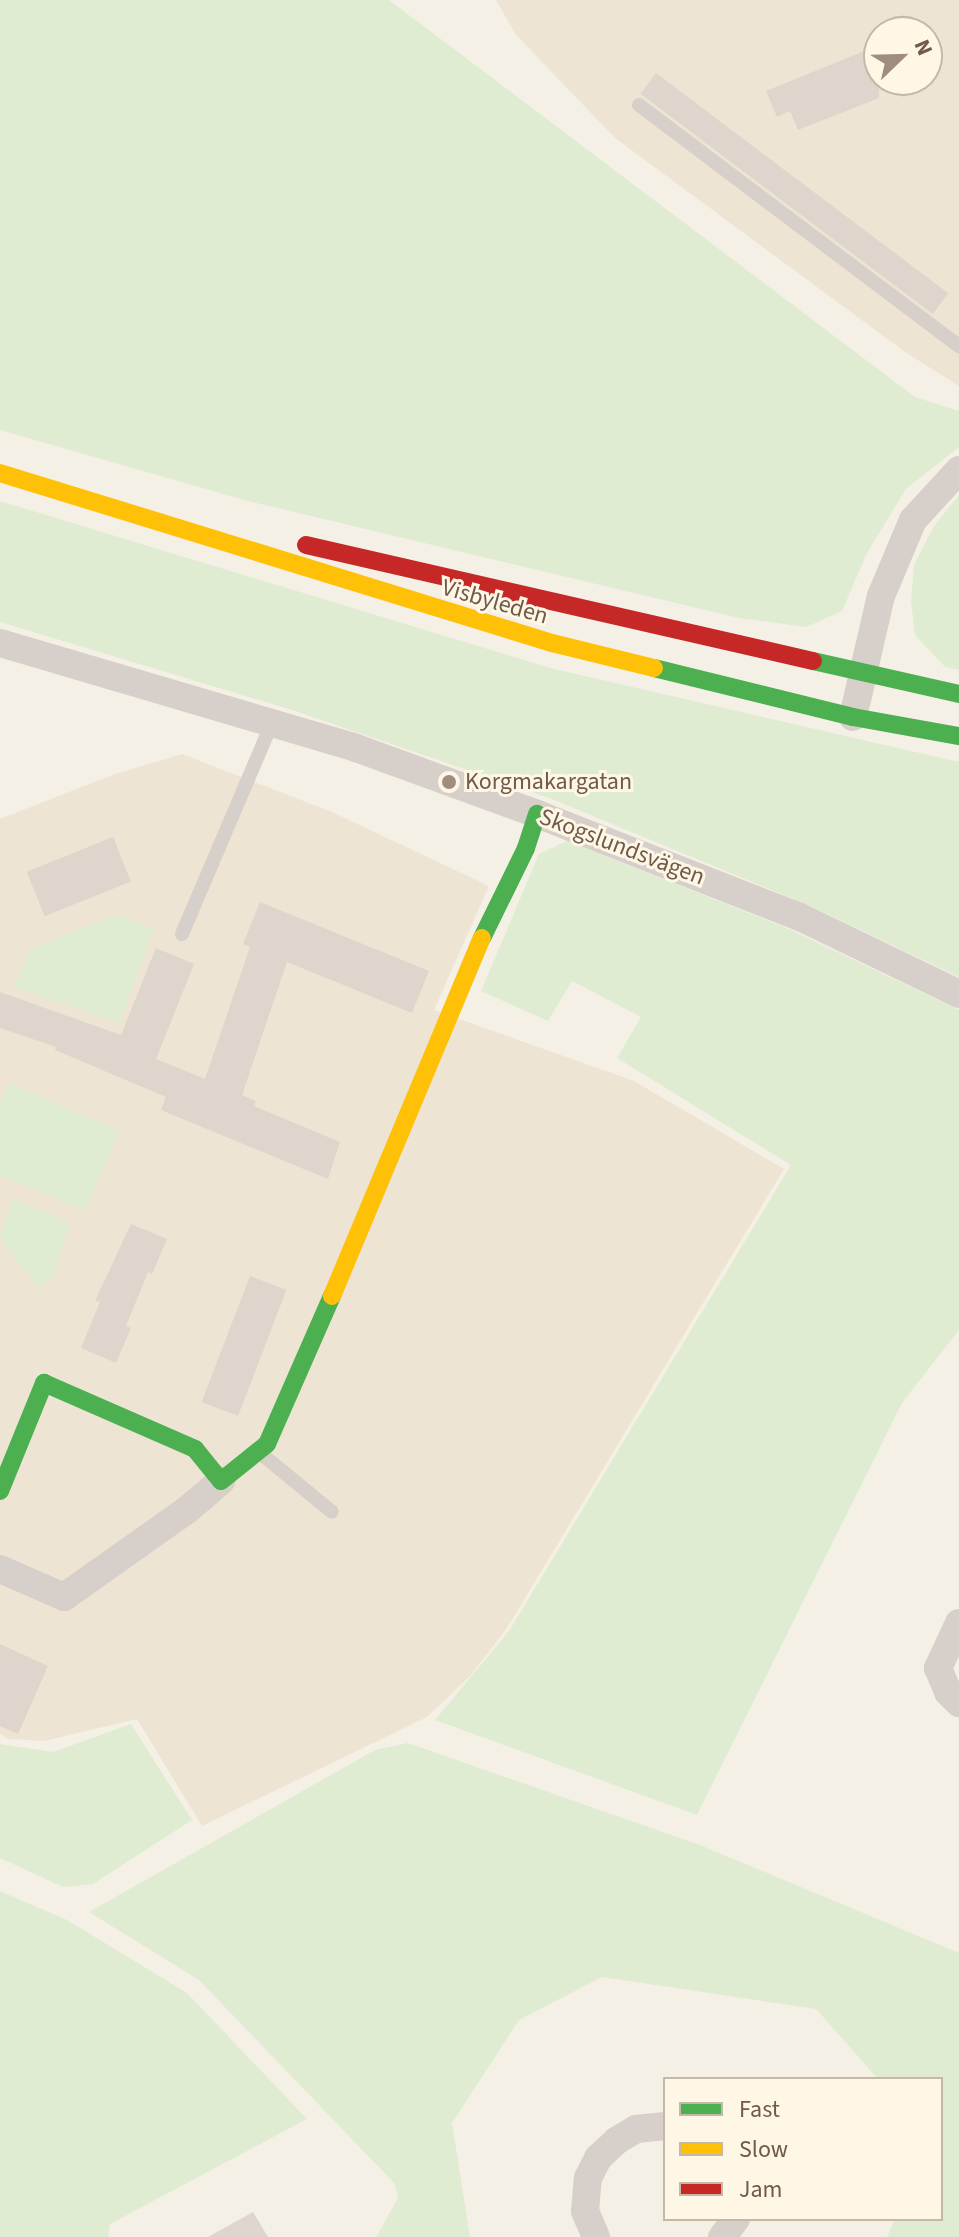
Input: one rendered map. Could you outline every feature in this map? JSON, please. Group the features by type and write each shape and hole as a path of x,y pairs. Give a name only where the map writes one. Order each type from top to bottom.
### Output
{"main road":[{"name":"Visbyleden","path":"0,473 959,694"},
{"name":"Visbyleden","path":"26,480 552,643 853,717 959,736"},
{"path":"0,1491 44,1383 195,1449 221,1481 267,1444 302,1370 465,972 526,848 537,814"}],"street":[{"path":"853,717 881,596 913,520 959,470"},
{"name":"Skogslundsvägen","path":"0,643 356,748 537,814 800,917 959,994"},
{"path":"0,1569 64,1597 187,1510 221,1481"},
{"path":"959,1623 938,1668 948,1692 959,1703"},
{"path":"596,2237 585,2211 588,2178 598,2158 636,2129 663,2126"},
{"path":"722,2237 734,2221"}],"lane":[{"path":"639,105 959,346"},
{"path":"182,934 272,723"},
{"path":"259,1452 332,1512"}],"shaded area":[{"path":"496,0 959,0 959,386 905,352 615,138 516,35"},
{"path":"182,754 332,812 489,886 434,1010 634,1081 784,1169 507,1628 471,1675 427,1717 202,1826 137,1719 44,1741 8,1739 0,1734 0,819 112,775"}],"green space":[{"path":"0,0 389,0 915,397 959,411 959,447 906,489 867,553 842,611 806,627 739,618 244,500 0,430"},
{"path":"959,495 959,670 945,667 915,635 911,601 914,565 934,526"},
{"path":"0,501 554,669 959,762 959,977 810,906 552,799 292,710 0,622"},
{"path":"567,841 789,929 959,1010 959,1330 902,1403 697,1815 435,1720 509,1631 791,1165 617,1058 641,1017 572,981 548,1021 481,991 539,854"},
{"path":"116,915 153,928 120,1023 14,987 30,949"},
{"path":"8,1083 119,1131 85,1211 0,1175 0,1102"},
{"path":"12,1198 69,1222 54,1279 37,1287 0,1238"},
{"path":"131,1724 192,1820 93,1884 63,1887 0,1858 0,1744 53,1752"},
{"path":"408,1743 700,1845 959,1953 959,2237 887,2237 894,2221 943,2221 943,2077 876,2077 816,2009 602,1977 519,2020 452,2123 470,2237 376,2237 398,2198 394,2183 199,1980 89,1912 375,1750"},
{"path":"0,1891 67,1920 187,1993 307,2119 110,2224 108,2237 0,2237"}],"building":[{"path":"863,52 863,96 879,98 798,130 790,111 777,117 766,91"},
{"path":"656,73 948,293 933,314 640,94"},
{"path":"113,837 131,882 45,916 27,872"},
{"path":"260,902 429,971 412,1013 287,962 242,1095 256,1101 254,1106 340,1142 328,1179 161,1110 166,1097 55,1050 56,1047 0,1028 0,992 121,1035 156,948 194,964 156,1059 205,1079 250,947 243,944"},
{"path":"131,1224 167,1239 152,1274 148,1272 126,1326 131,1328 116,1363 81,1348 100,1302 95,1301"},
{"path":"250,1276 286,1290 238,1416 202,1402"},
{"path":"0,1644 48,1666 18,1734 0,1726"},
{"path":"253,2212 268,2237 208,2237"}],"traffic: fast":[{"path":"813,661 959,694"},
{"path":"654,668 853,717 959,736"},
{"path":"482,938 526,848 537,814"},
{"path":"0,1491 44,1383 195,1449 221,1481 267,1444 332,1296"}],"traffic: slow":[{"path":"0,473 552,643 654,668"},
{"path":"332,1296 482,938"}],"traffic: jam":[{"path":"306,545 813,661"}],"place":[{"name":"Korgmakargatan","path":"449,782"}]}
